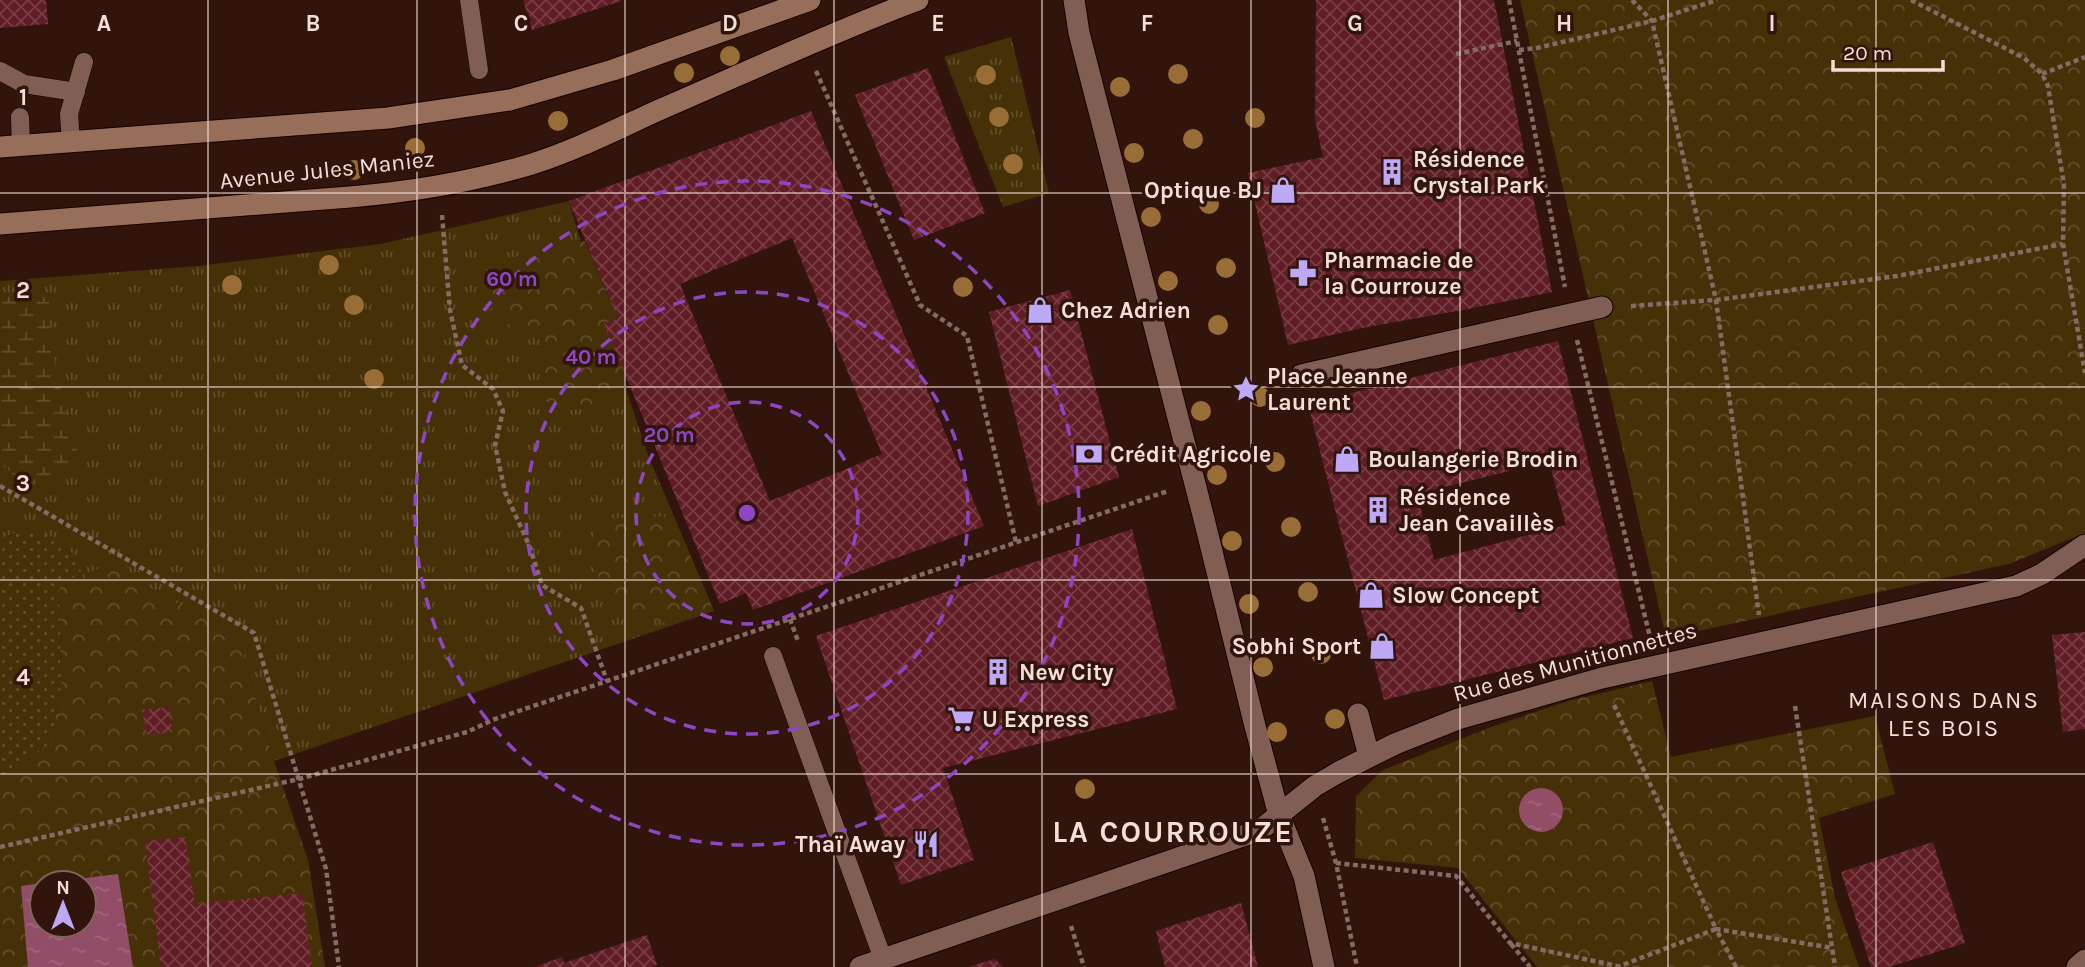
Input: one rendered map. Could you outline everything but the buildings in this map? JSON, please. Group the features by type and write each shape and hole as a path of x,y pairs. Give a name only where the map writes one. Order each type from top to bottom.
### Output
{"main road":[{"name":"Avenue Jules Maniez","path":"10,146 388,118 510,100 600,74 810,0"},
{"name":"Avenue Jules Maniez","path":"0,225 408,192 465,181 532,164 577,147 833,34 918,0"}],"street":[{"path":"1074,0 1079,33 1195,481 1255,726 1279,815 1304,876 1324,967"},
{"path":"1301,374 1602,307"},
{"name":"Rue des Munitionnettes","path":"860,967 1259,830 1315,786 1369,756 1458,719 1602,678 2016,586 2042,574 2085,545"},
{"path":"1357,714 1369,756"},
{"path":"2077,967 2085,960"}],"lane":[{"path":"469,0 479,70"},
{"path":"71,142 69,114 84,62"},
{"path":"0,71 24,84 76,92"},
{"path":"10,146 20,117"},
{"path":"773,656 883,959"}],"path":[{"path":"1633,0 1653,21 1716,300 1762,641"},
{"path":"1519,50 1653,21 1717,0"},
{"path":"1912,0 2024,58 2042,74 2048,86 2064,184 2063,244 2085,373"},
{"path":"1456,54 1517,41"},
{"path":"2042,74 2085,57"},
{"path":"815,67 920,305 967,336 1016,542"},
{"path":"442,214 450,310 462,365 493,389 503,411 495,445 505,492 529,545 542,585 581,608 607,681"},
{"path":"1602,307 1716,300 1897,275 2063,244"},
{"path":"0,847 299,779 467,732 495,719 1195,481"},
{"path":"0,486 254,633 326,869 339,967"},
{"path":"1602,678 1716,929 1736,967"},
{"path":"1795,706 1835,967"},
{"path":"1315,786 1336,863 1357,967"},
{"path":"1336,863 1456,876 1530,967"},
{"path":"1071,925 1084,967"},
{"path":"1510,943 1621,967 1716,929 1833,948"}],"green space":[{"path":"1520,0 2085,0 2085,533 2009,564 1666,638"},
{"path":"1011,37 1049,193 1003,207 944,57"},
{"path":"569,201 604,323 648,455 714,611 274,761 238,638 110,565 59,583 0,782 0,281 198,266 381,244"},
{"path":"585,241 618,319 605,323 627,378 588,409 552,411 543,395 546,357 542,337 522,337 500,317 484,300 484,276 509,258"},
{"path":"29,294 49,298 57,374 78,448 60,478 13,475 0,460 0,298"},
{"path":"633,516 674,517 714,611 671,625 616,606 601,583 592,560 593,534 608,519"},
{"path":"36,532 60,539 74,555 82,574 59,583 61,686 51,742 0,782 0,538 14,533"},
{"path":"110,565 238,638 274,761 308,860 325,967 0,967 0,782 51,741 61,686 59,583"},
{"path":"1652,681 1671,757 1875,716 1895,794 1819,818 1835,898 1859,967 1537,967 1458,868 1355,858 1356,796 1383,770 1494,726 1568,701"}],"water":[{"path":"1541,788 1550,789 1557,794 1562,801 1562,819 1557,826 1550,831 1541,832 1532,831 1525,826 1520,819 1519,810 1520,801 1525,794 1532,789"},
{"path":"118,874 133,967 28,967 21,886 28,885 28,939 98,939 98,876"}],"place":[{"name":"Résidence Crystal Park","path":"1392,172"},
{"name":"Optique BJ","path":"1283,190"},
{"name":"Pharmacie de la Courrouze","path":"1303,273"},
{"name":"Chez Adrien","path":"1040,310"},
{"name":"Place Jeanne Laurent","path":"1246,389"},
{"name":"Crédit Agricole","path":"1089,454"},
{"name":"Boulangerie Brodin","path":"1347,459"},
{"name":"Résidence Jean Cavaillès","path":"1378,510"},
{"name":"Slow Concept","path":"1371,595"},
{"name":"Sobhi Sport","path":"1382,646"},
{"name":"New City","path":"998,672"},
{"name":"U Express","path":"961,719"},
{"name":"Thaï Away","path":"926,844"}],"district":[{"name":"MAISONS DANS LES BOIS","path":"1944,714"},
{"name":"LA COURROUZE","path":"1173,832"}]}
